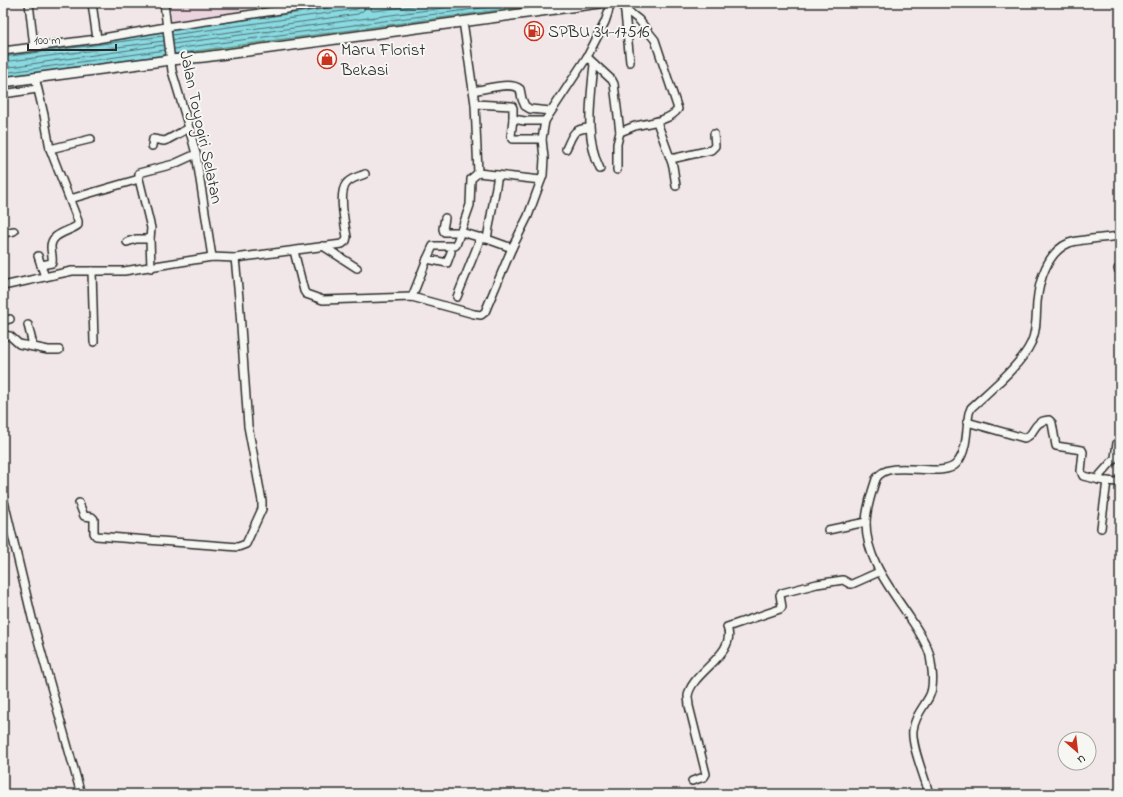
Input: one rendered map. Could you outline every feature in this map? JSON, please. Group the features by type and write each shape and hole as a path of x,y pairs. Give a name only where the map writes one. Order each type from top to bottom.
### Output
{"main road":[{"path":"3,82 600,3"}],"street":[{"path":"29,3 34,46"},
{"path":"92,3 97,39"},
{"name":"Jalan Toyogiri Selatan","path":"164,3 172,71 190,128 196,154 212,257"},
{"path":"3,51 97,39 327,3"},
{"path":"294,251 304,291 306,294 324,300 412,297 474,314 481,315 485,312 512,248 528,216 543,175 544,158 542,139 545,121 587,57 605,22 610,3"},
{"path":"624,6 630,62"},
{"path":"620,132 637,126 657,122 676,112 678,106 655,40 639,20 624,6"},
{"path":"463,21 475,104 478,173"},
{"path":"587,57 612,80 614,84 620,132 617,144 617,170"},
{"path":"594,64 589,128 592,151 600,169"},
{"path":"35,77 50,149 78,220 78,225 73,229 59,234 54,238 51,248 53,257 52,263 41,266"},
{"path":"473,91 508,85 516,86 520,89 525,106 530,109 551,111"},
{"path":"3,94 37,90"},
{"path":"475,104 512,106 513,118 511,136 513,139 542,139"},
{"path":"513,118 525,121 545,121"},
{"path":"657,122 671,159 676,186"},
{"path":"152,146 153,139 164,141 190,128"},
{"path":"566,149 576,131 580,128 589,128"},
{"path":"671,159 711,150 715,146 714,134"},
{"path":"50,149 92,139"},
{"path":"151,268 151,230 139,175 140,173 174,164 196,154"},
{"path":"412,297 433,246 456,245 470,205 471,179 478,173 541,180"},
{"path":"3,286 72,271 124,271 151,268 212,257 235,258 342,244 346,241 347,237 342,196 344,186 353,178 365,174"},
{"path":"457,297 484,238 498,175"},
{"path":"70,199 139,179"},
{"path":"445,218 443,229 444,232 461,232 512,248"},
{"path":"3,233 14,231"},
{"path":"929,794 913,734 913,728 916,718 928,699 931,690 932,678 930,657 920,636 879,572 871,552 866,522 875,484 878,476 887,471 896,469 948,469 958,463 964,447 967,422 971,408 1021,359 1030,345 1034,335 1038,292 1041,280 1052,256 1062,247 1070,243 1120,236"},
{"path":"127,242 150,239"},
{"path":"323,246 357,268"},
{"path":"427,259 447,263 450,252"},
{"path":"38,256 45,277"},
{"path":"79,503 84,516 92,517 94,519 94,533 96,536 238,547 246,544 262,509 262,501 248,426 240,304 235,258"},
{"path":"92,271 94,342"},
{"path":"28,325 32,341 31,346"},
{"path":"3,335 10,336 19,344 48,350 59,350"},
{"path":"967,422 1024,438 1031,435 1036,425 1040,422 1049,420 1052,423 1056,446 1082,450 1082,475 1084,477 1103,481 1120,482"},
{"path":"1101,528 1103,481 1100,474 1114,458 1117,443"},
{"path":"3,497 33,622 81,794"},
{"path":"828,530 866,522"},
{"path":"692,781 704,777 706,774 689,706 688,696 691,688 715,661 727,643 729,636 727,627 780,609 782,607 780,595 782,593 817,584 843,580 852,584 879,572"}],"shaded area":[{"path":"170,3 301,3 172,22"}],"green space":[{"path":"550,3 598,3 168,57 3,82 3,77"}],"water":[{"path":"370,3 550,3 3,77 3,53"}],"place":[{"name":"SPBU 34-17516","path":"534,31"},
{"name":"Maru Florist Bekasi","path":"327,59"}]}
